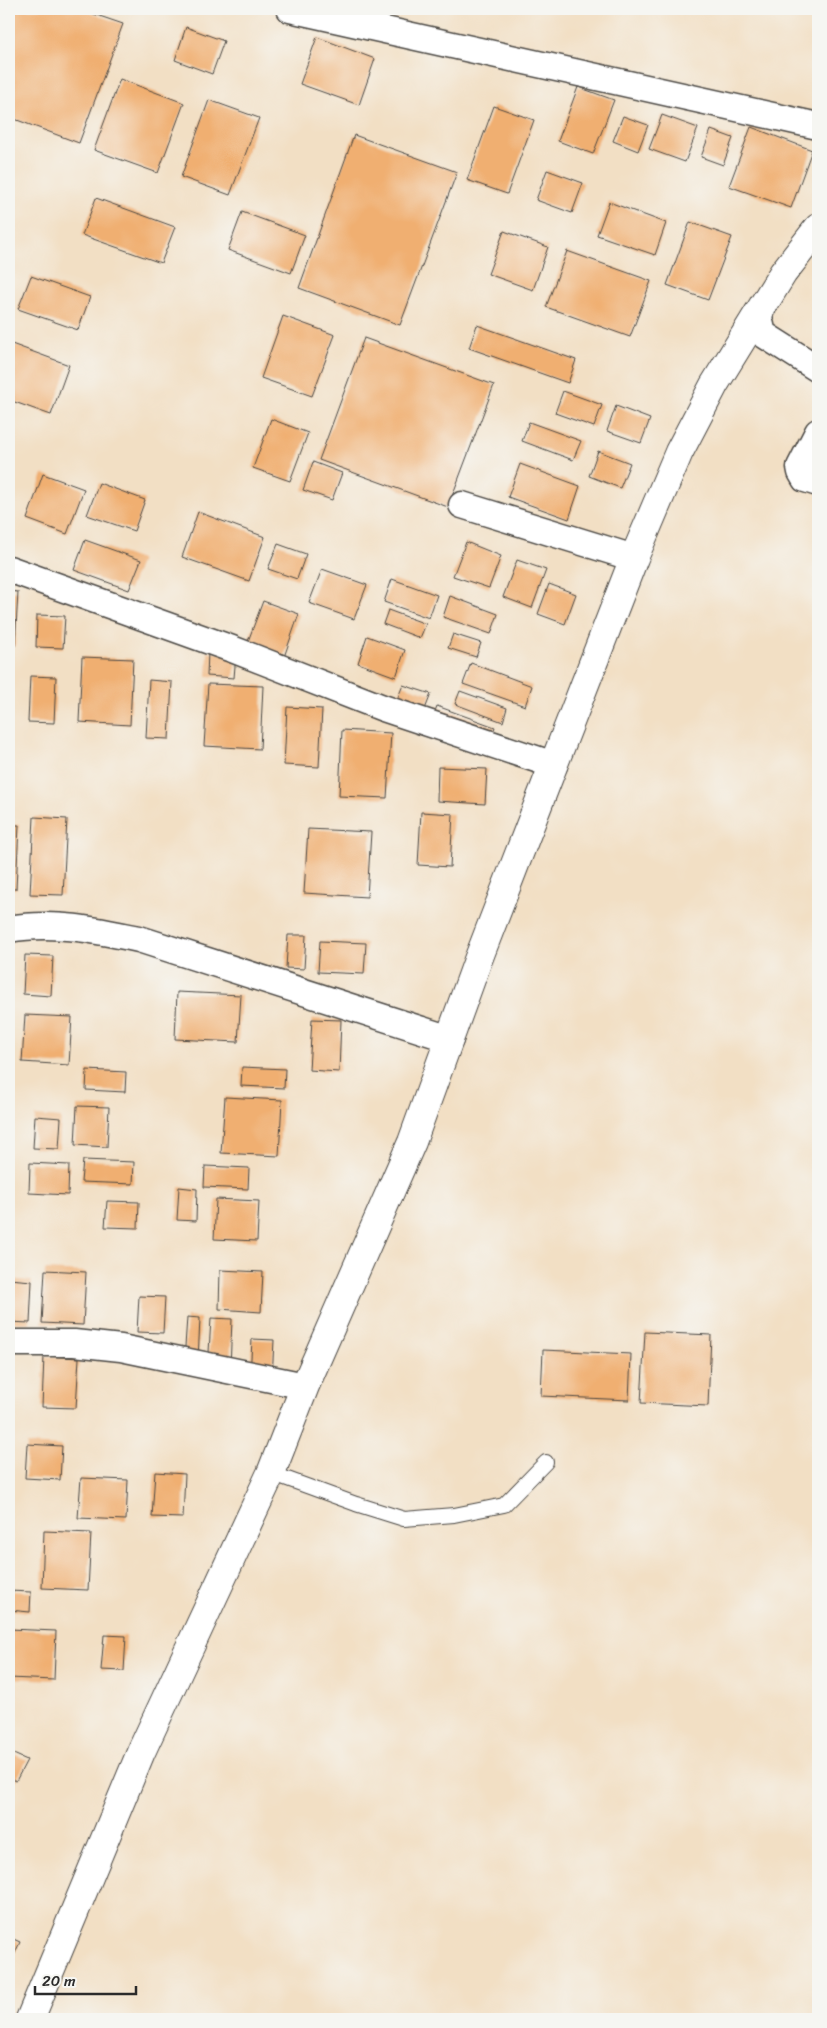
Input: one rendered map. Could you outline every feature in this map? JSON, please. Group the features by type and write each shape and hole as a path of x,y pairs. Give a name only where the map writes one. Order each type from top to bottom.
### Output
{"main road":[{"path":"30,2019 141,1752 278,1475 305,1386 412,1142 478,960 634,558 679,452 714,385 760,323 783,273 818,228"}],"street":[{"path":"290,9 818,126"},
{"path":"760,323 818,369"},
{"path":"818,432 800,467 805,479 818,483"},
{"path":"462,506 634,558"},
{"path":"9,569 232,649 383,708 554,765"},
{"path":"9,930 28,926 64,926 99,930 139,939 450,1039"},
{"path":"9,1343 74,1343 121,1348 305,1386"}],"lane":[{"path":"278,1475 356,1504 404,1519 454,1514 504,1505 546,1462"}],"building":[{"path":"9,9 79,9 123,24 79,143 9,117"},
{"path":"186,27 224,41 212,74 175,60"},
{"path":"317,37 375,59 359,105 300,84"},
{"path":"120,79 184,103 158,173 94,150"},
{"path":"578,87 614,100 593,154 558,141"},
{"path":"209,100 259,118 230,195 181,177"},
{"path":"494,106 534,120 507,194 467,180"},
{"path":"662,115 698,128 685,162 649,149"},
{"path":"623,116 648,125 638,151 613,141"},
{"path":"751,127 812,150 791,208 729,186"},
{"path":"711,130 733,138 723,165 701,157"},
{"path":"354,135 457,172 400,325 299,288"},
{"path":"547,170 583,183 572,213 536,200"},
{"path":"96,198 175,227 161,263 82,235"},
{"path":"609,202 666,223 655,255 597,235"},
{"path":"242,212 305,235 291,273 228,250"},
{"path":"690,222 732,237 708,300 667,285"},
{"path":"504,231 548,247 533,290 488,274"},
{"path":"567,251 651,281 630,337 546,307"},
{"path":"31,276 90,297 78,330 18,309"},
{"path":"283,316 335,335 312,396 261,378"},
{"path":"477,325 576,360 568,383 469,348"},
{"path":"364,338 494,385 448,507 319,460"},
{"path":"9,343 69,365 51,415 9,400"},
{"path":"563,391 602,405 594,427 555,413"},
{"path":"616,406 650,419 641,443 607,431"},
{"path":"271,419 308,433 290,481 253,468"},
{"path":"529,422 581,441 573,460 522,441"},
{"path":"598,451 630,463 620,488 589,476"},
{"path":"313,462 342,473 332,500 303,490"},
{"path":"520,464 580,486 569,519 508,497"},
{"path":"43,474 84,489 67,534 27,519"},
{"path":"99,483 145,500 134,531 87,515"},
{"path":"198,512 265,537 249,581 182,557"},
{"path":"85,540 141,560 129,590 74,570"},
{"path":"466,542 501,556 489,588 453,576"},
{"path":"278,544 306,554 297,579 268,569"},
{"path":"517,560 546,570 532,608 503,597"},
{"path":"322,569 367,585 354,619 309,603"},
{"path":"392,579 437,595 429,618 384,602"},
{"path":"549,584 576,594 565,624 538,614"},
{"path":"9,591 18,592 15,646 9,645"},
{"path":"450,596 498,614 491,634 443,617"},
{"path":"263,601 299,614 284,657 247,644"},
{"path":"388,610 426,624 420,638 383,624"},
{"path":"37,615 65,616 63,648 36,647"},
{"path":"453,634 481,643 476,657 448,648"},
{"path":"367,636 405,650 396,677 358,663"},
{"path":"208,652 236,654 234,678 207,676"},
{"path":"82,657 133,659 130,725 79,722"},
{"path":"471,663 532,686 525,706 463,684"},
{"path":"30,676 56,677 54,723 28,722"},
{"path":"149,680 172,682 169,739 146,738"},
{"path":"208,684 263,686 260,749 204,746"},
{"path":"403,685 431,694 422,717 394,707"},
{"path":"460,691 507,708 503,722 455,704"},
{"path":"437,706 495,727 488,745 430,724"},
{"path":"287,707 322,709 319,767 284,765"},
{"path":"342,730 391,733 387,798 339,796"},
{"path":"438,767 487,769 485,804 437,801"},
{"path":"421,812 453,814 450,867 418,865"},
{"path":"34,817 67,819 63,895 30,894"},
{"path":"9,825 19,825 16,889 9,889"},
{"path":"308,829 371,832 367,897 304,893"},
{"path":"288,935 306,935 304,969 286,968"},
{"path":"320,941 366,943 364,974 318,972"},
{"path":"25,955 53,956 51,996 23,994"},
{"path":"177,992 241,995 238,1042 175,1039"},
{"path":"25,1015 72,1017 69,1065 22,1062"},
{"path":"312,1019 341,1020 339,1072 309,1070"},
{"path":"242,1067 285,1069 284,1088 241,1086"},
{"path":"87,1070 126,1072 125,1092 86,1090"},
{"path":"225,1097 282,1100 279,1156 221,1153"},
{"path":"77,1106 109,1107 107,1147 75,1145"},
{"path":"35,1116 61,1118 59,1149 33,1148"},
{"path":"83,1160 134,1162 133,1184 81,1182"},
{"path":"30,1163 69,1165 68,1195 29,1193"},
{"path":"205,1166 249,1168 248,1189 204,1187"},
{"path":"179,1187 197,1189 196,1221 177,1220"},
{"path":"216,1199 259,1201 257,1241 214,1239"},
{"path":"107,1201 139,1202 138,1228 105,1227"},
{"path":"45,1270 86,1272 83,1325 42,1323"},
{"path":"220,1270 263,1272 261,1312 219,1309"},
{"path":"9,1279 32,1281 30,1323 9,1322"},
{"path":"139,1296 165,1297 163,1333 137,1332"},
{"path":"187,1317 200,1318 198,1361 184,1361"},
{"path":"211,1318 232,1319 230,1369 208,1369"},
{"path":"645,1332 711,1335 708,1406 641,1403"},
{"path":"252,1339 274,1340 272,1380 250,1378"},
{"path":"543,1350 631,1354 629,1400 541,1396"},
{"path":"44,1356 79,1358 76,1408 42,1407"},
{"path":"27,1444 62,1446 60,1480 25,1478"},
{"path":"155,1472 185,1474 183,1518 152,1517"},
{"path":"81,1478 128,1480 126,1520 78,1518"},
{"path":"44,1531 91,1533 88,1590 42,1588"},
{"path":"9,1591 31,1592 30,1612 9,1610"},
{"path":"9,1629 56,1631 54,1680 9,1678"},
{"path":"104,1635 126,1636 124,1671 101,1670"},
{"path":"9,1752 27,1760 16,1781 9,1777"},
{"path":"9,1937 20,1942 9,1966"}]}
